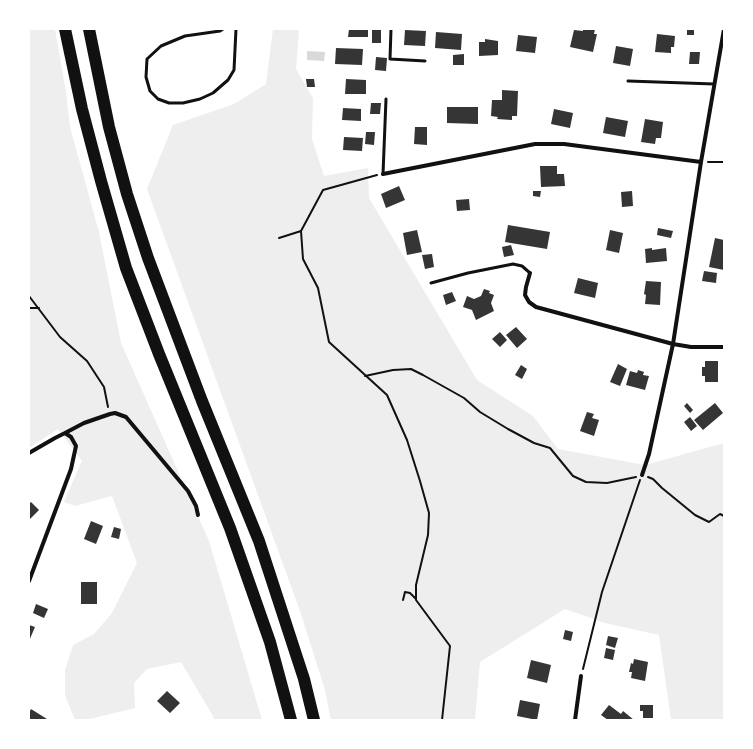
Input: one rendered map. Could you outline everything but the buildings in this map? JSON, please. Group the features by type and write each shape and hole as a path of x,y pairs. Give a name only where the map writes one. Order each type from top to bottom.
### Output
{"highway":[{"path":"65,29 100,180 126,268 232,535 270,642 291,720"},
{"path":"89,29 109,127 127,194 148,258 199,394 259,541 304,679 314,720"}],"street":[{"path":"642,475 649,454 673,344 701,162 724,29"},
{"path":"383,174 535,144 564,144 701,162"},
{"path":"530,273 525,295 532,305 673,344 691,347 724,347"},
{"path":"29,453 84,423 110,414 120,414 130,421 188,491 196,506 198,516"},
{"path":"29,580 71,469 75,454 75,442 66,433"},
{"path":"575,720 581,676"}],"lane":[{"path":"223,29 220,31 185,36 161,46 147,59 146,77 150,91 158,99 169,103 183,103 200,99 213,93 228,80 234,70 236,29"},
{"path":"391,29 390,59 425,61"},
{"path":"628,81 714,84"},
{"path":"383,174 386,98"},
{"path":"431,283 468,273 513,264 522,266 530,273"}],"path":[{"path":"701,162 724,162"},
{"path":"383,174 354,180 323,190 301,231 303,259 318,288 329,342 387,395 407,440 429,513 428,535 416,585 416,600"},
{"path":"279,238 301,231"},
{"path":"29,296 60,337 87,361 104,386 110,414"},
{"path":"29,308 39,308"},
{"path":"365,376 394,370 411,369 464,398 480,412 508,429 534,443 550,448 573,476 586,482 607,483 642,475 653,479 695,515 709,522 720,514 724,516"},
{"path":"581,676 602,592 642,475"},
{"path":"403,600 405,592 410,593 450,646 442,720"}],"shaded area":[{"path":"29,29 55,29 66,92 70,127 99,232 121,343 209,541 262,720 214,720 181,662 147,669 134,683 135,708 85,720 75,720 65,695 65,670 73,645 94,634 112,613 137,563 112,496 75,506 64,502 82,461 58,429 29,448"},
{"path":"273,29 299,29 296,69 313,98 312,139 324,176 368,168 369,198 477,380 533,416 558,449 645,465 724,443 724,720 671,720 659,635 605,623 565,609 480,662 475,720 331,720 325,690 300,611 147,189 173,125 234,104 266,84"},
{"path":"307,51 325,52 324,61 307,60"}]}
